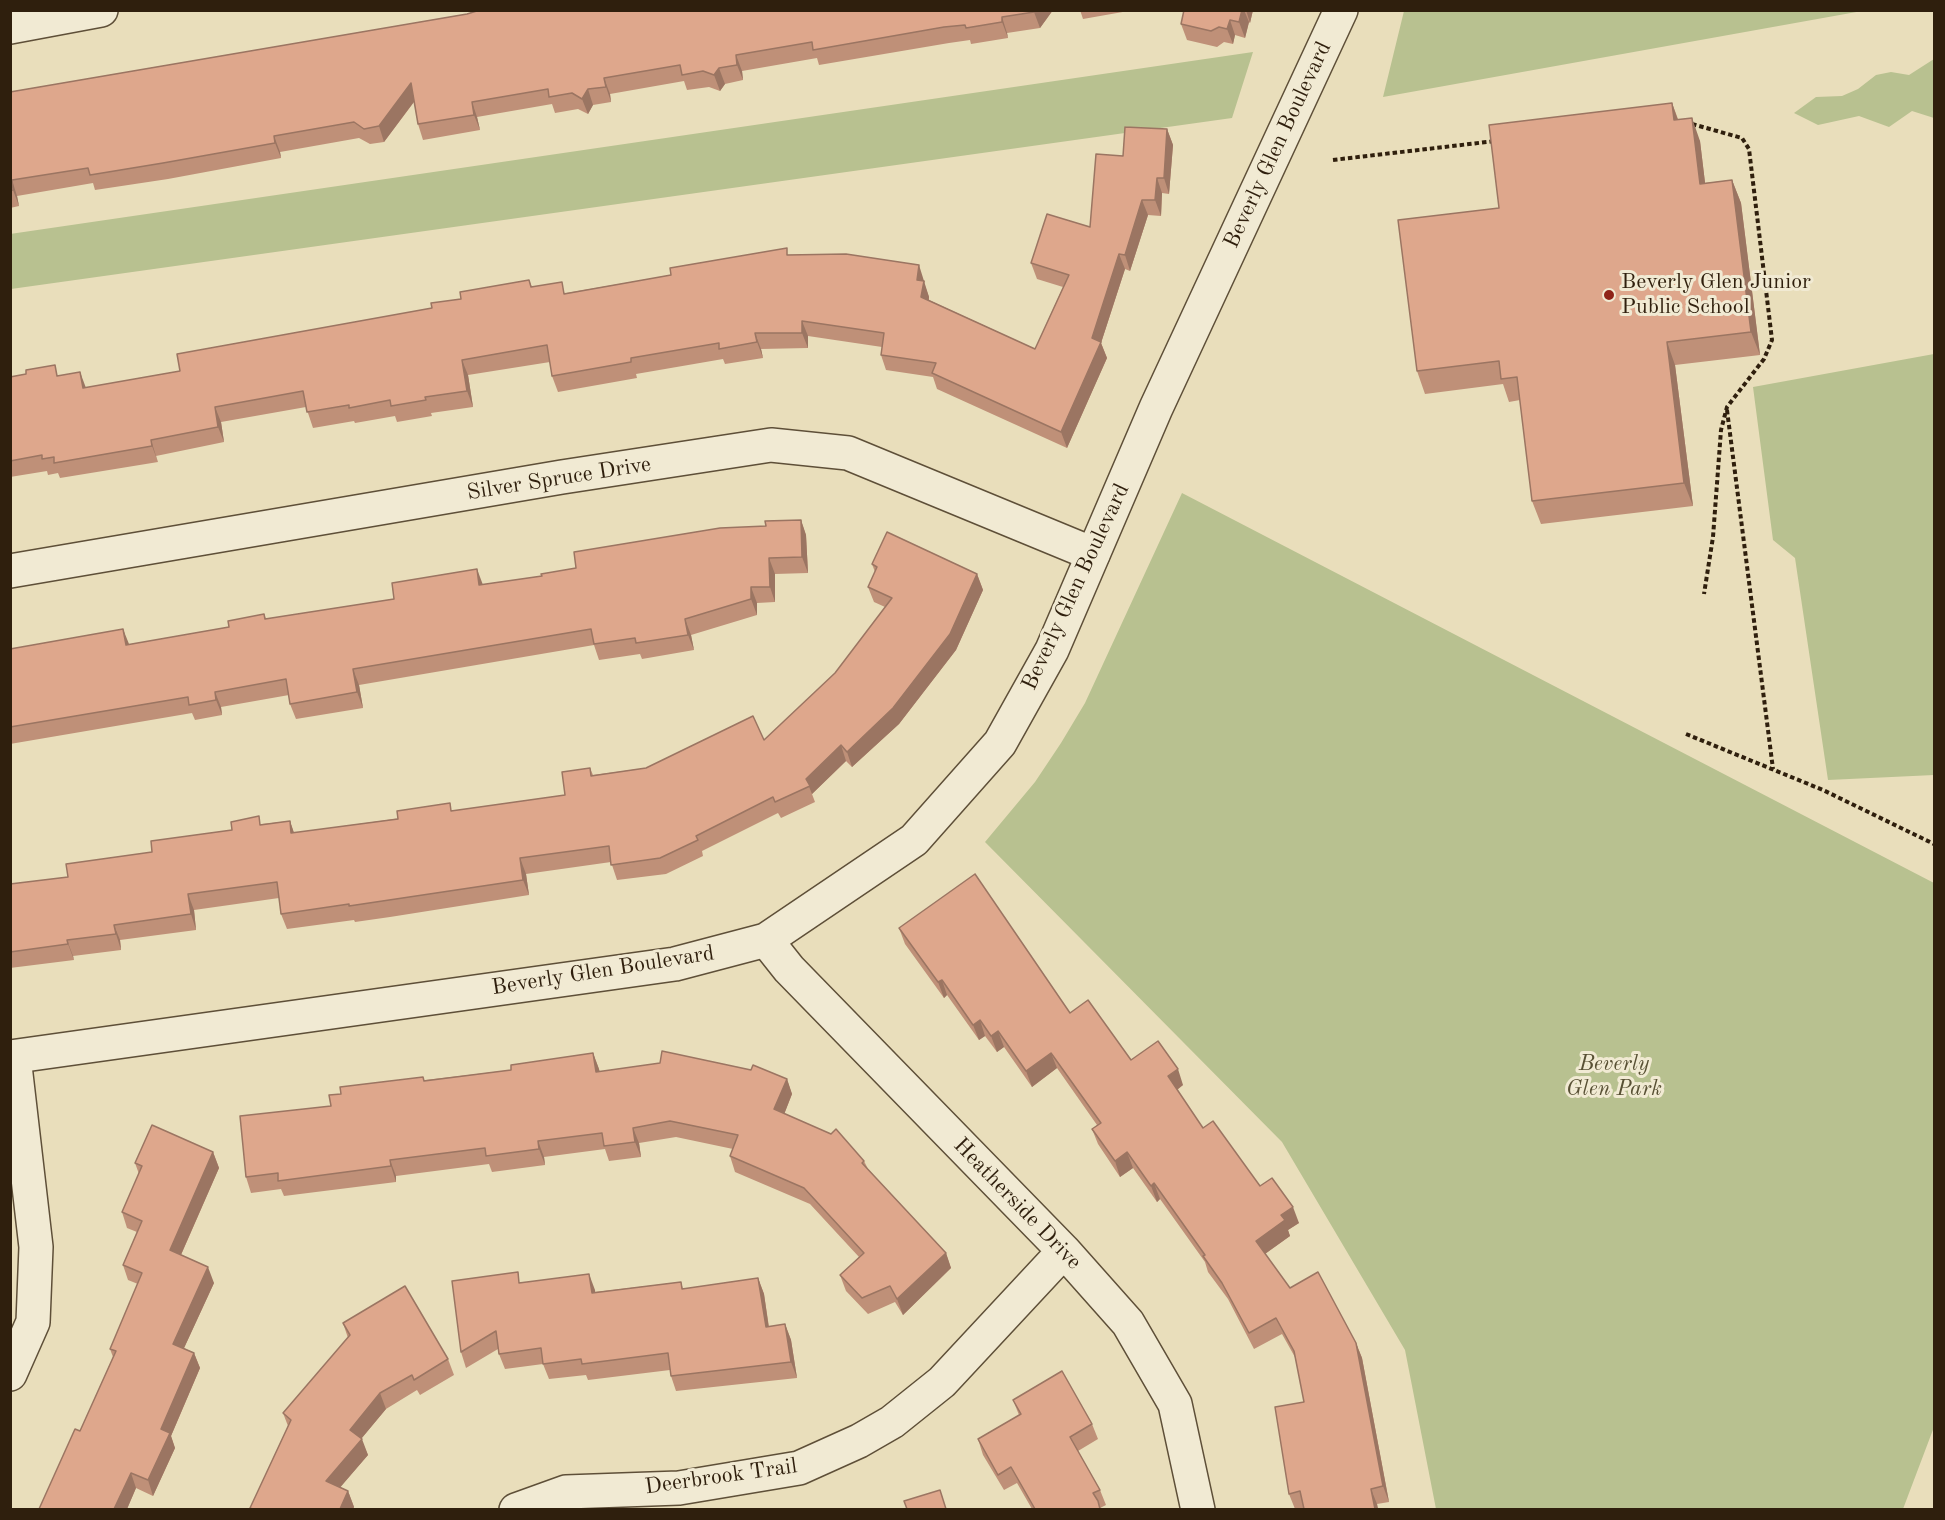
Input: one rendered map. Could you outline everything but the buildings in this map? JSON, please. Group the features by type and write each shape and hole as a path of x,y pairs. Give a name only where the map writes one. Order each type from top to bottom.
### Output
{"street":[{"path":"10,27 101,10"},
{"name":"Beverly Glen Boulevard","path":"12,1057 675,964 766,940 914,840 999,743 1052,650 1160,397 1341,10"},
{"name":"Silver Spruce Drive","path":"10,571 550,479 771,445 848,453 1093,554"},
{"name":"Heatherside Drive","path":"766,940 789,969 1064,1251 1128,1323 1175,1404 1198,1509"},
{"path":"10,1374 33,1322 36,1247 12,1057"},
{"name":"Deerbrook Trail","path":"516,1509 566,1492 679,1488 799,1468 859,1441 892,1422 942,1382 1064,1251"}],"path":[{"path":"1686,123 1742,138 1749,149 1772,340 1764,359 1727,407 1720,430 1713,537 1704,594"},
{"path":"1333,160 1498,140"},
{"path":"1727,407 1773,769"},
{"path":"1686,734 1857,805 1935,844"}],"green space":[{"path":"1404,10 1862,11 1383,97"},
{"path":"1253,52 1232,118 11,289 10,234"},
{"path":"1934,59 1934,118 1912,111 1889,127 1859,116 1818,125 1794,113 1816,97 1842,96 1858,89 1876,75 1891,72 1909,75"},
{"path":"1934,354 1934,775 1828,780 1795,558 1773,540 1753,387"},
{"name":"Beverly Glen Park","path":"1182,493 1934,883 1934,1427 1903,1509 1436,1509 1405,1350 1282,1142 985,842 1035,782 1085,703"}],"place":[{"name":"Beverly Glen Junior Public School","path":"1609,295"}]}
